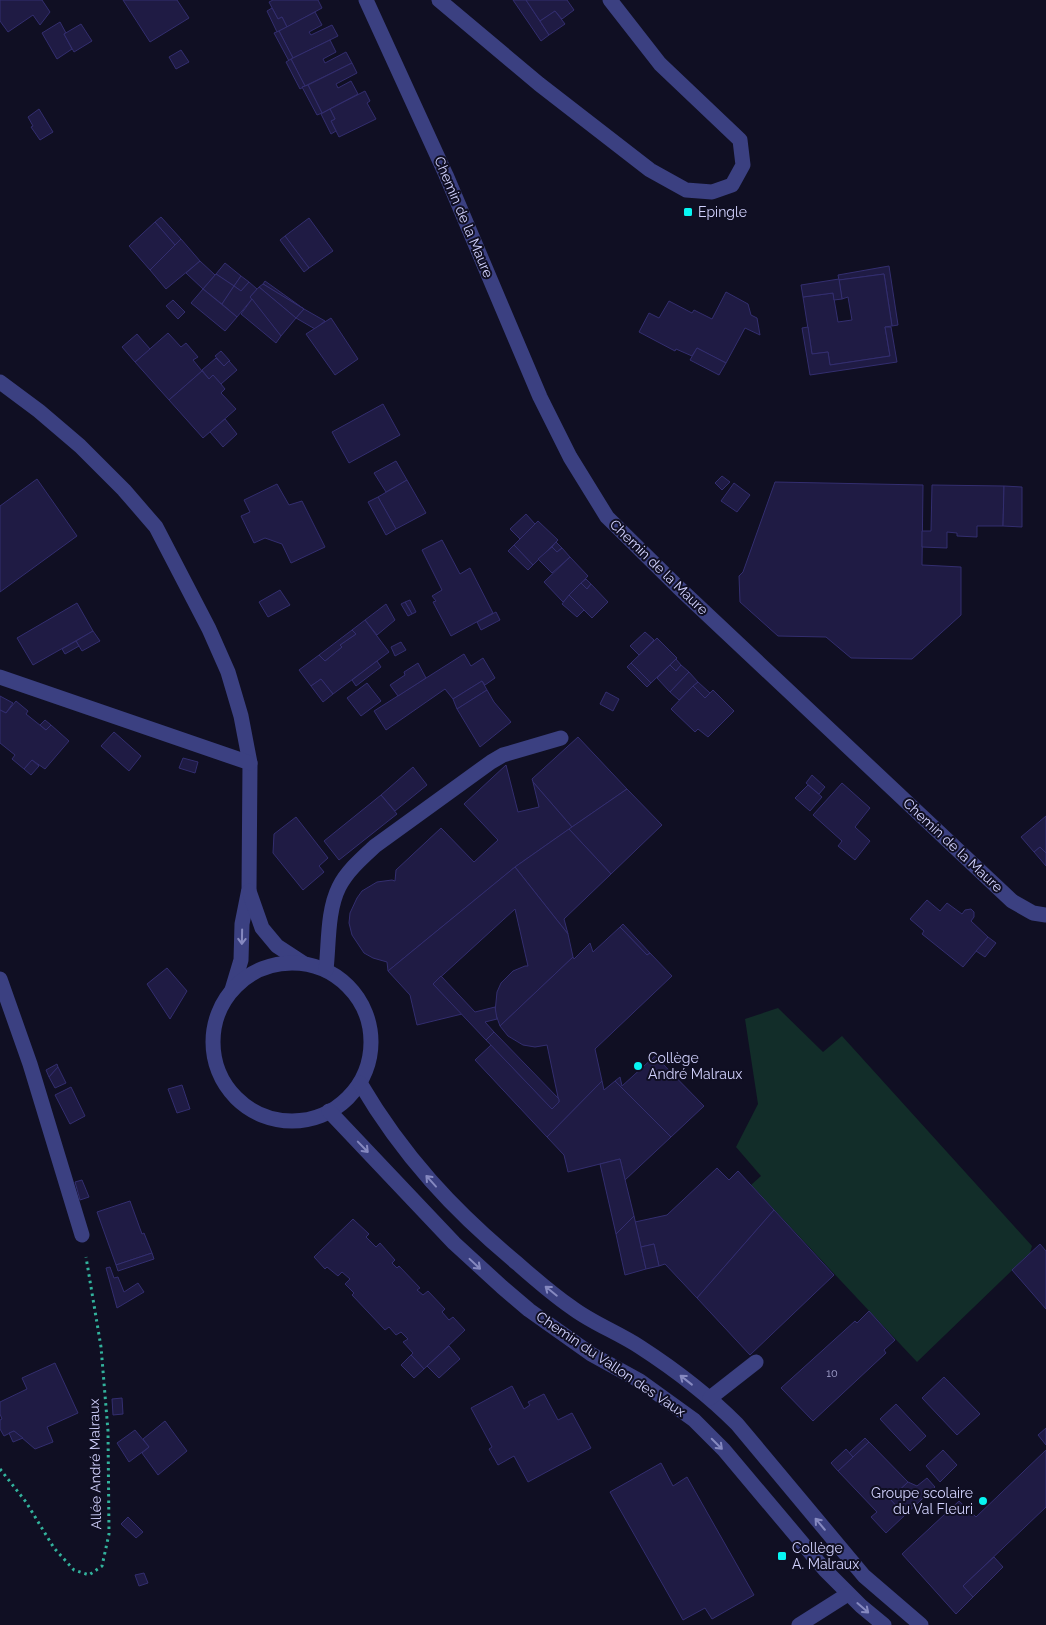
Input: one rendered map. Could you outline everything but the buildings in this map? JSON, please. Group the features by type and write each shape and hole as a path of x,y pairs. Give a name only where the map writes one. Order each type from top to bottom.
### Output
{"street":[{"name":"Chemin de la Maure","path":"366,0 446,175 540,397 570,457 607,518 1012,901 1033,913 1046,915"},
{"path":"439,0 539,84 650,170 686,190 712,192 732,185 743,165 740,140 660,64 610,0"},
{"path":"0,382 39,411 80,446 124,490 156,527 201,613 228,672 241,716 250,763 248,889 242,924 241,960 232,990"},
{"path":"0,677 250,763"},
{"path":"326,970 331,917 336,897 345,878 360,860 375,846 490,762 509,753 561,738"},
{"path":"248,889 262,928 277,946 305,964"},
{"path":"283,963 305,964 326,970 344,983 358,999 368,1019 371,1041 368,1063 360,1083 346,1099 329,1111 312,1118 294,1121 276,1119 259,1113 243,1104 230,1091 220,1076 214,1059 213,1040 215,1022 222,1005 232,990 246,978 262,969 283,963"},
{"path":"0,979 30,1064 82,1235"},
{"name":"Chemin du Vallon des Vaux","path":"360,1083 377,1112 411,1159 462,1214 492,1242 571,1307 669,1366 710,1398 737,1424 864,1576 921,1625"},
{"name":"Chemin du Vallon des Vaux","path":"329,1111 454,1243 529,1310 591,1354 640,1382 694,1420 724,1450 812,1556 860,1606 884,1625"},
{"path":"710,1398 756,1362"},
{"path":"799,1625 848,1594"}],"path":[{"name":"Allée André Malraux","path":"0,1469 26,1502 54,1548 74,1570 89,1575 102,1566 109,1534 108,1431 101,1347 82,1235"}],"green space":[{"path":"778,1008 823,1052 842,1036 1032,1246 1030,1253 917,1362 751,1185 761,1176 736,1147 758,1104 745,1019"}],"place":[{"name":"Epingle","path":"688,212"},
{"name":"Collège André Malraux","path":"638,1066"},
{"name":"Groupe scolaire du Val Fleuri","path":"983,1501"},
{"name":"Collège A. Malraux","path":"782,1556"}]}
